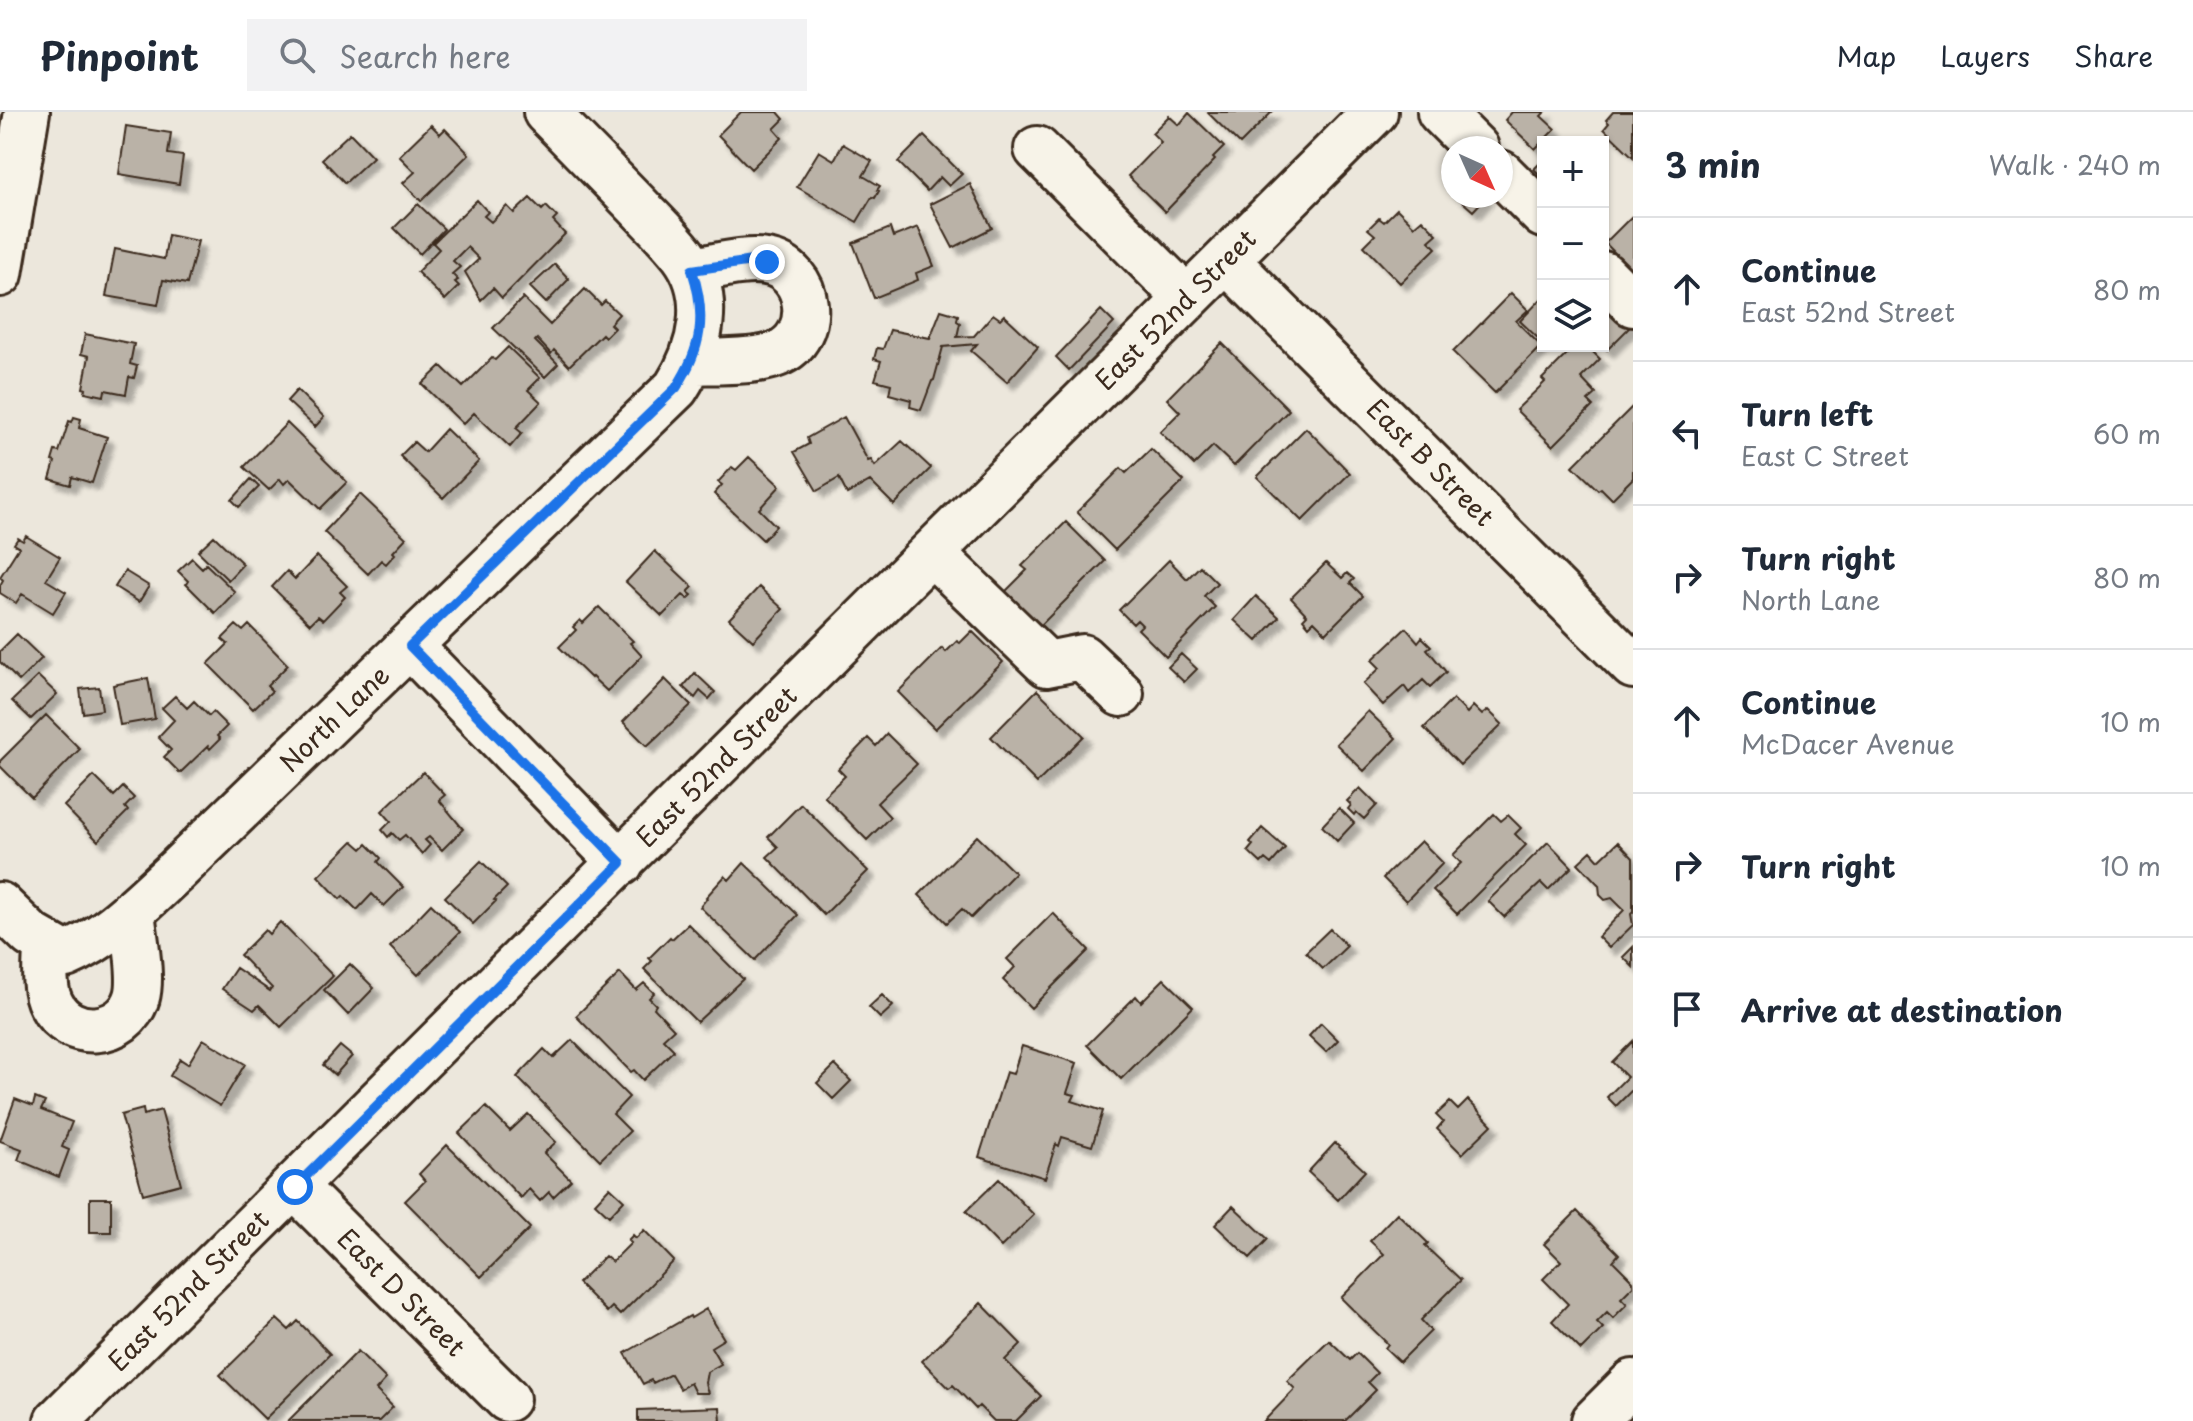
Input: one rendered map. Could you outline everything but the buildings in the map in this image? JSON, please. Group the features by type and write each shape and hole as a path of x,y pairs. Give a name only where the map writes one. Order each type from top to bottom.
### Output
{"street":[{"path":"0,274 27,112"},
{"path":"546,112 660,230 692,270 752,261 767,262 793,276 802,289 806,304 805,319 800,334 791,346 763,358 690,362"},
{"name":"East 52nd Street","path":"57,1421 1375,112"},
{"path":"1440,112 1464,136"},
{"path":"1037,149 1186,298"},
{"path":"1513,185 1537,209"},
{"name":"East B Street","path":"1226,260 1633,666"},
{"name":"North Lane","path":"56,949 82,949 132,911 676,388 696,348 702,317 692,270"},
{"path":"1609,280 1633,304"},
{"path":"932,553 1047,664 1082,657 1121,694"},
{"path":"410,646 621,863"},
{"path":"0,905 31,935 56,949 46,987 50,1003 71,1026 87,1030 104,1029 118,1023 130,1012 137,997 139,981 132,911"},
{"name":"East D Street","path":"295,1187 507,1399"},
{"path":"1594,1421 1633,1382"}],"route":[{"path":"295,1187 621,863 410,646 676,388 696,348 702,317 692,270 752,261 767,262"}]}
